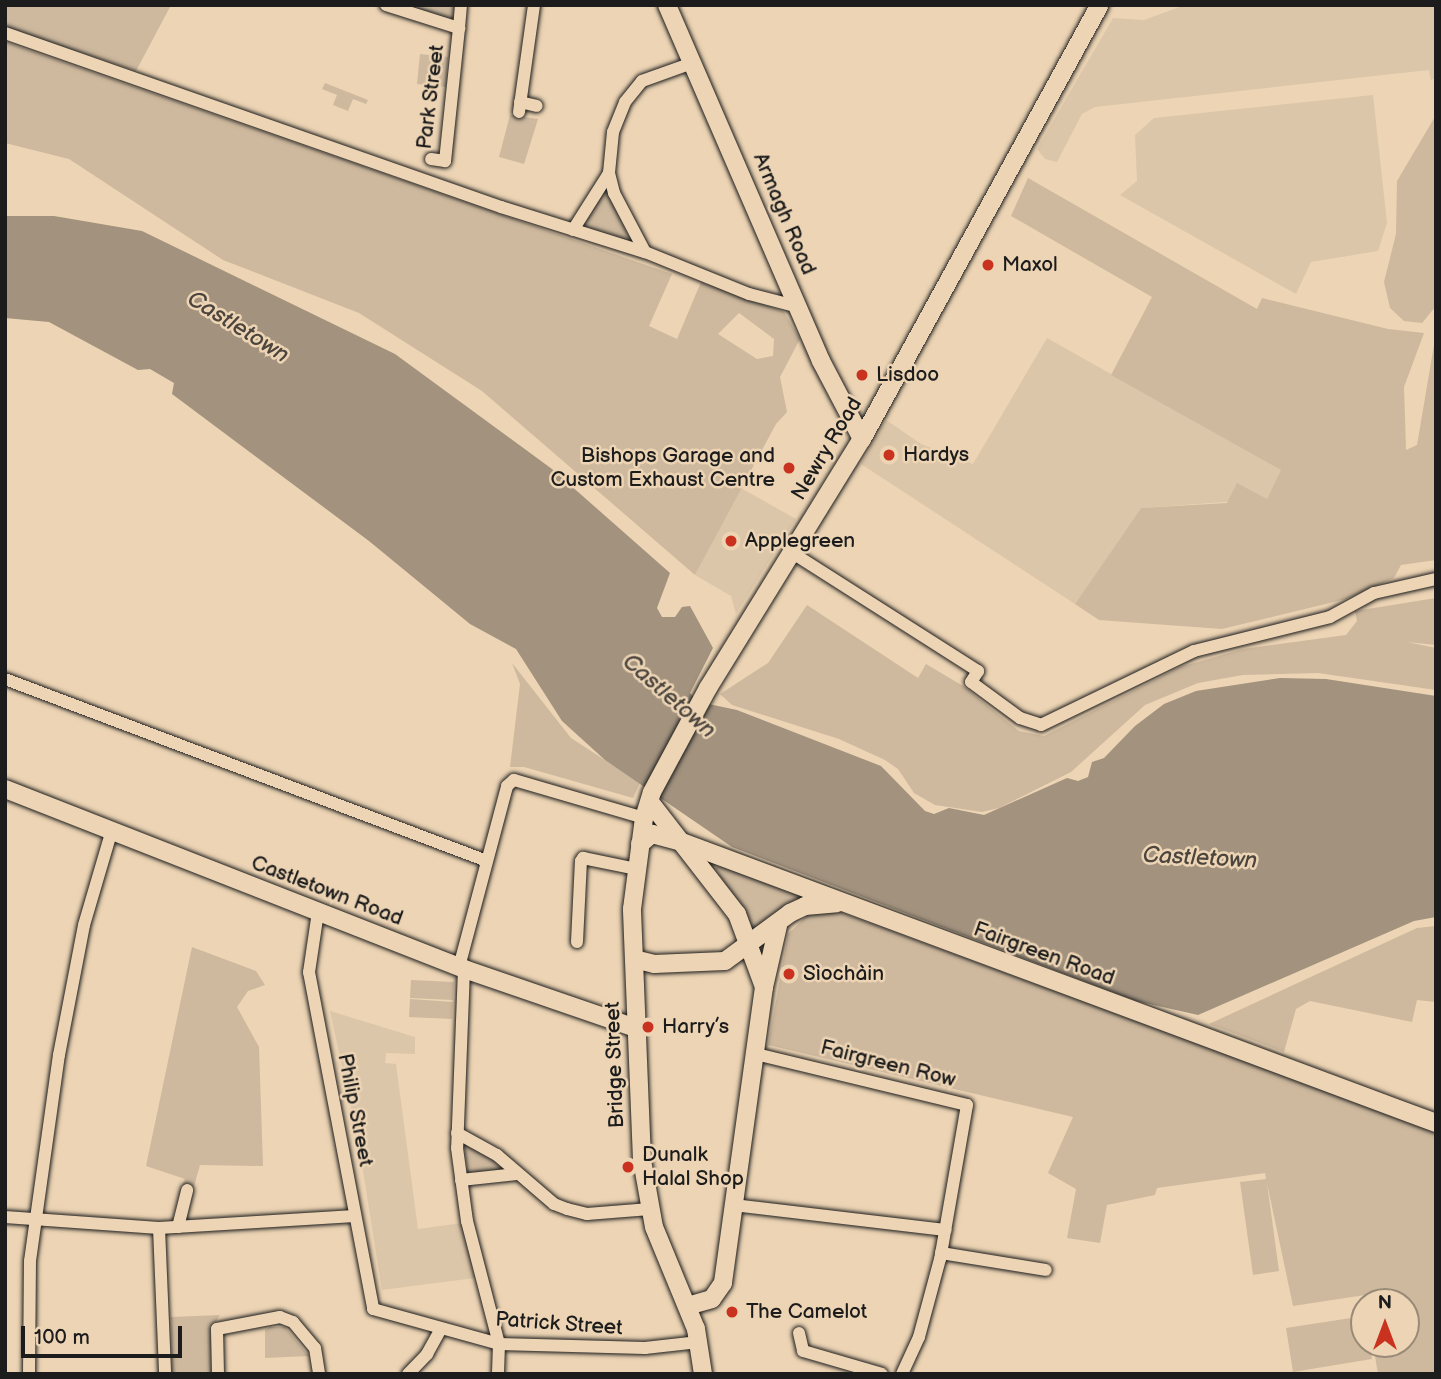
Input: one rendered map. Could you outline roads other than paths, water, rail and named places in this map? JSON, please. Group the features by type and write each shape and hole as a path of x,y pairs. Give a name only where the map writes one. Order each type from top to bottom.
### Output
{"main road":[{"name":"Armagh Road","path":"667,5 799,307 862,439"},
{"name":"Newry Road","path":"648,804 708,688 862,439 1100,5"},
{"name":"Castletown Road","path":"5,789 462,968 635,1028"},
{"path":"648,804 719,888 751,946 764,987"},
{"name":"Bridge Street","path":"648,804 636,869 634,959 642,1160 650,1209 663,1256 688,1307 699,1342 703,1374"},
{"name":"Fairgreen Road","path":"640,844 652,834 679,841 1436,1123"},
{"path":"634,959 654,964 715,963 734,958 805,906 828,901 850,905"},
{"path":"688,1307 712,1299 723,1283 764,987 778,926"}],"street":[{"name":"Park Street","path":"386,5 459,28"},
{"name":"Park Street","path":"431,159 445,161 461,5"},
{"path":"533,6 520,107 537,106"},
{"path":"5,33 573,230 645,252 749,294 799,307"},
{"path":"573,230 609,173 617,116 634,89 653,75 692,63"},
{"path":"609,173 622,211 645,252"},
{"path":"791,552 978,671 971,682 1032,725 1053,722 1194,651 1330,617 1374,593 1436,579"},
{"path":"5,679 487,861"},
{"path":"498,1374 499,1343 467,1221 457,1133 462,968 487,861 507,786 514,780 648,804"},
{"path":"29,1374 35,1219 79,954 112,830"},
{"path":"577,942 583,858 636,869"},
{"name":"Philip Street","path":"318,912 309,972 371,1303 379,1313"},
{"name":"Fairgreen Row","path":"756,1054 967,1105 946,1230"},
{"path":"457,1133 497,1155 517,1174 567,1209 587,1214 650,1209"},
{"path":"461,1181 517,1174"},
{"path":"178,1227 187,1190"},
{"path":"733,1205 946,1230 919,1337 902,1374"},
{"path":"5,1217 159,1228 355,1216"},
{"path":"159,1228 165,1374"},
{"path":"941,1254 1046,1270"},
{"name":"Patrick Street","path":"379,1313 499,1343 645,1348 699,1342"},
{"path":"218,1374 217,1329 280,1317 293,1322 315,1348 319,1374"},
{"path":"408,1374 427,1354 441,1329"},
{"path":"799,1333 803,1351 883,1374"}],"water":[{"name":"Castletown","path":"5,216 54,216 142,231 395,354 552,469 670,573 657,608 662,617 675,617 682,607 690,606 713,648 690,693 699,702 737,710 881,766 925,811 934,814 949,808 984,815 1067,778 1078,781 1088,777 1092,762 1104,758 1135,726 1164,704 1196,691 1280,678 1326,679 1436,696 1436,917 1414,921 1198,1015 1136,1001 732,847 605,760 562,721 516,649 470,624 369,541 172,394 174,383 150,369 138,370 49,322 5,318"}],"place":[{"name":"Maxol","path":"988,265"},
{"name":"Lisdoo","path":"862,375"},
{"name":"Hardys","path":"889,455"},
{"name":"Bishops Garage and Custom Exhaust Centre","path":"789,468"},
{"name":"Applegreen","path":"731,541"},
{"name":"Sìochàin","path":"789,974"},
{"name":"Harry’s","path":"648,1027"},
{"name":"Dunalk Halal Shop","path":"628,1167"},
{"name":"The Camelot","path":"732,1312"}]}
